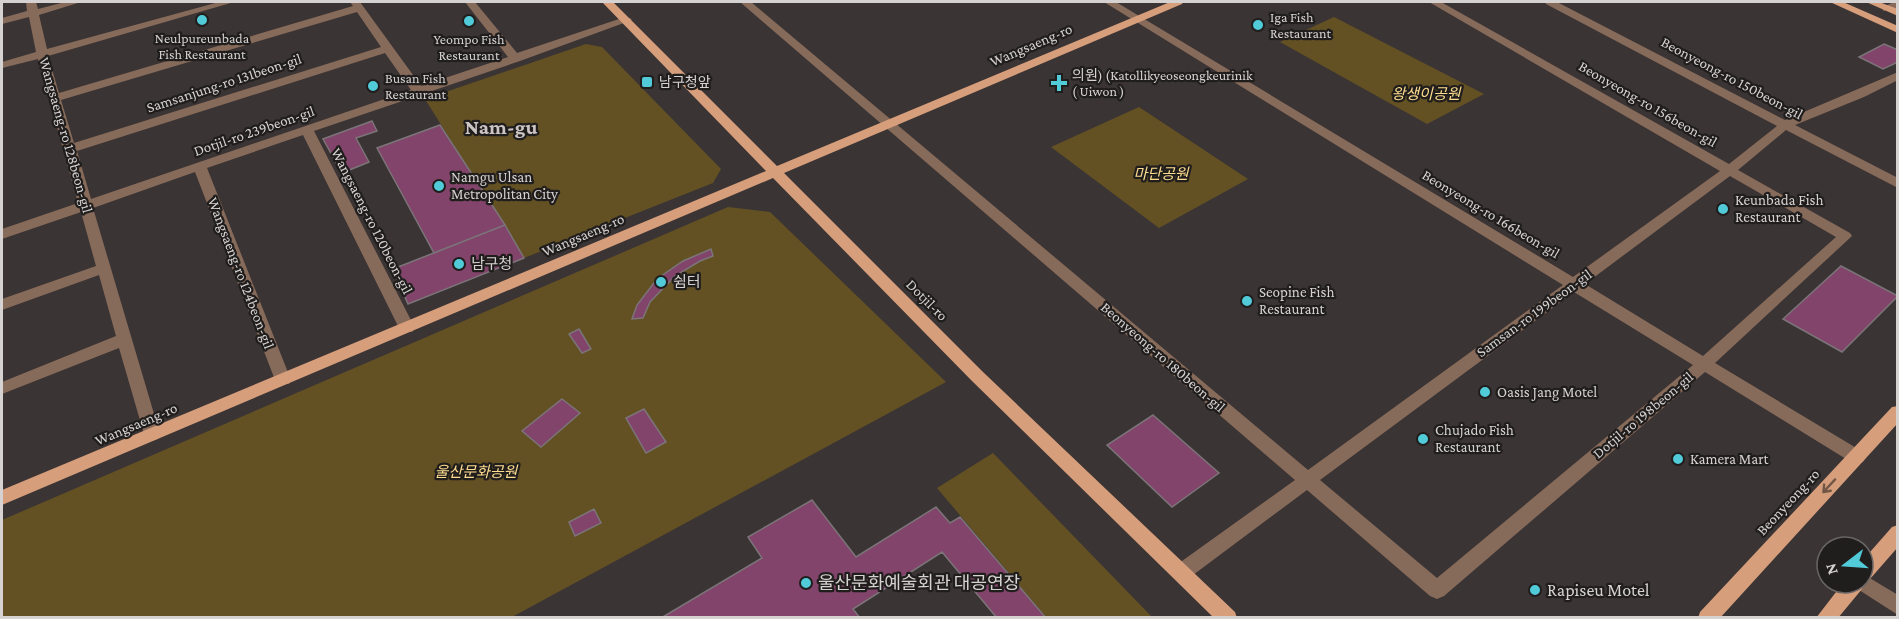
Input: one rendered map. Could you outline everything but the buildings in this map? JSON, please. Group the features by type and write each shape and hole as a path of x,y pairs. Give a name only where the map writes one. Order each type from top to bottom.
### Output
{"main road":[{"name":"Dotjil-ro","path":"608,2 977,376 1228,618"},
{"name":"Wangsaeng-ro","path":"2,498 1178,2"},
{"path":"1834,2 1898,30"},
{"path":"1871,2 1894,8"},
{"name":"Beonyeong-ro","path":"1707,618 1898,412"},
{"path":"1875,559 1898,533"},
{"path":"1825,618 1845,595"}],"street":[{"path":"2,21 32,7 76,2"},
{"path":"2,65 229,2"},
{"path":"470,2 516,59"},
{"name":"Beonyeong-ro 180beon-gil","path":"746,2 1437,590"},
{"name":"Beonyeong-ro 166beon-gil","path":"1108,2 1138,18 1857,457"},
{"name":"Beonyeong-ro 156beon-gil","path":"1434,2 1845,236"},
{"name":"Beonyeong-ro 150beon-gil","path":"1550,2 1898,184"},
{"name":"Samsanjung-ro 131beon-gil","path":"55,98 357,5 418,92"},
{"name":"Wangsaeng-ro 128beon-gil","path":"32,7 42,54 152,434"},
{"name":"Dotjil-ro 239beon-gil","path":"2,234 626,21"},
{"name":"Samsanjung-ro 131beon-gil","path":"70,149 388,48"},
{"name":"Samsan-ro 199beon-gil","path":"1182,572 1730,170 1786,124 1860,94 1898,75"},
{"name":"Wangsaeng-ro 120beon-gil","path":"307,130 408,328"},
{"name":"Wangsaeng-ro 124beon-gil","path":"200,167 283,380"},
{"name":"Dotjil-ro 198beon-gil","path":"1437,590 1704,364 1845,236"},
{"path":"2,305 104,268"},
{"path":"2,388 125,339"},
{"path":"1875,590 1898,606"}],"green space":[{"name":"왕생이공원","path":"1334,17 1484,94 1427,124 1280,42"},
{"path":"586,44 602,47 721,169 713,183 524,258 425,99"},
{"name":"마단공원","path":"1139,107 1248,179 1159,228 1051,147"},
{"name":"울산문화공원","path":"728,207 770,212 946,382 512,617 2,617 2,520"},
{"path":"993,453 1152,617 1046,617 937,488"}],"place":[{"name":"Neulpureunbada Fish Restaurant","path":"202,20"},
{"name":"Yeompo Fish Restaurant","path":"469,21"},
{"name":"Iga Fish Restaurant","path":"1258,25"},
{"name":"남구청앞","path":"647,82"},
{"name":"의원) (Katollikyeoseongkeurinik ( Uiwon )","path":"1059,83"},
{"name":"Busan Fish Restaurant","path":"373,86"},
{"name":"Namgu Ulsan Metropolitan City","path":"439,186"},
{"name":"Keunbada Fish Restaurant","path":"1723,209"},
{"name":"남구청","path":"459,264"},
{"name":"쉼터","path":"661,282"},
{"name":"Seopine Fish Restaurant","path":"1247,301"},
{"name":"Oasis Jang Motel","path":"1485,392"},
{"name":"Chujado Fish Restaurant","path":"1423,439"},
{"name":"Kamera Mart","path":"1678,459"},
{"name":"울산문화예술회관 대공연장","path":"806,583"},
{"name":"Rapiseu Motel","path":"1535,590"}],"district":[{"name":"Nam-gu","path":"501,127"}]}
